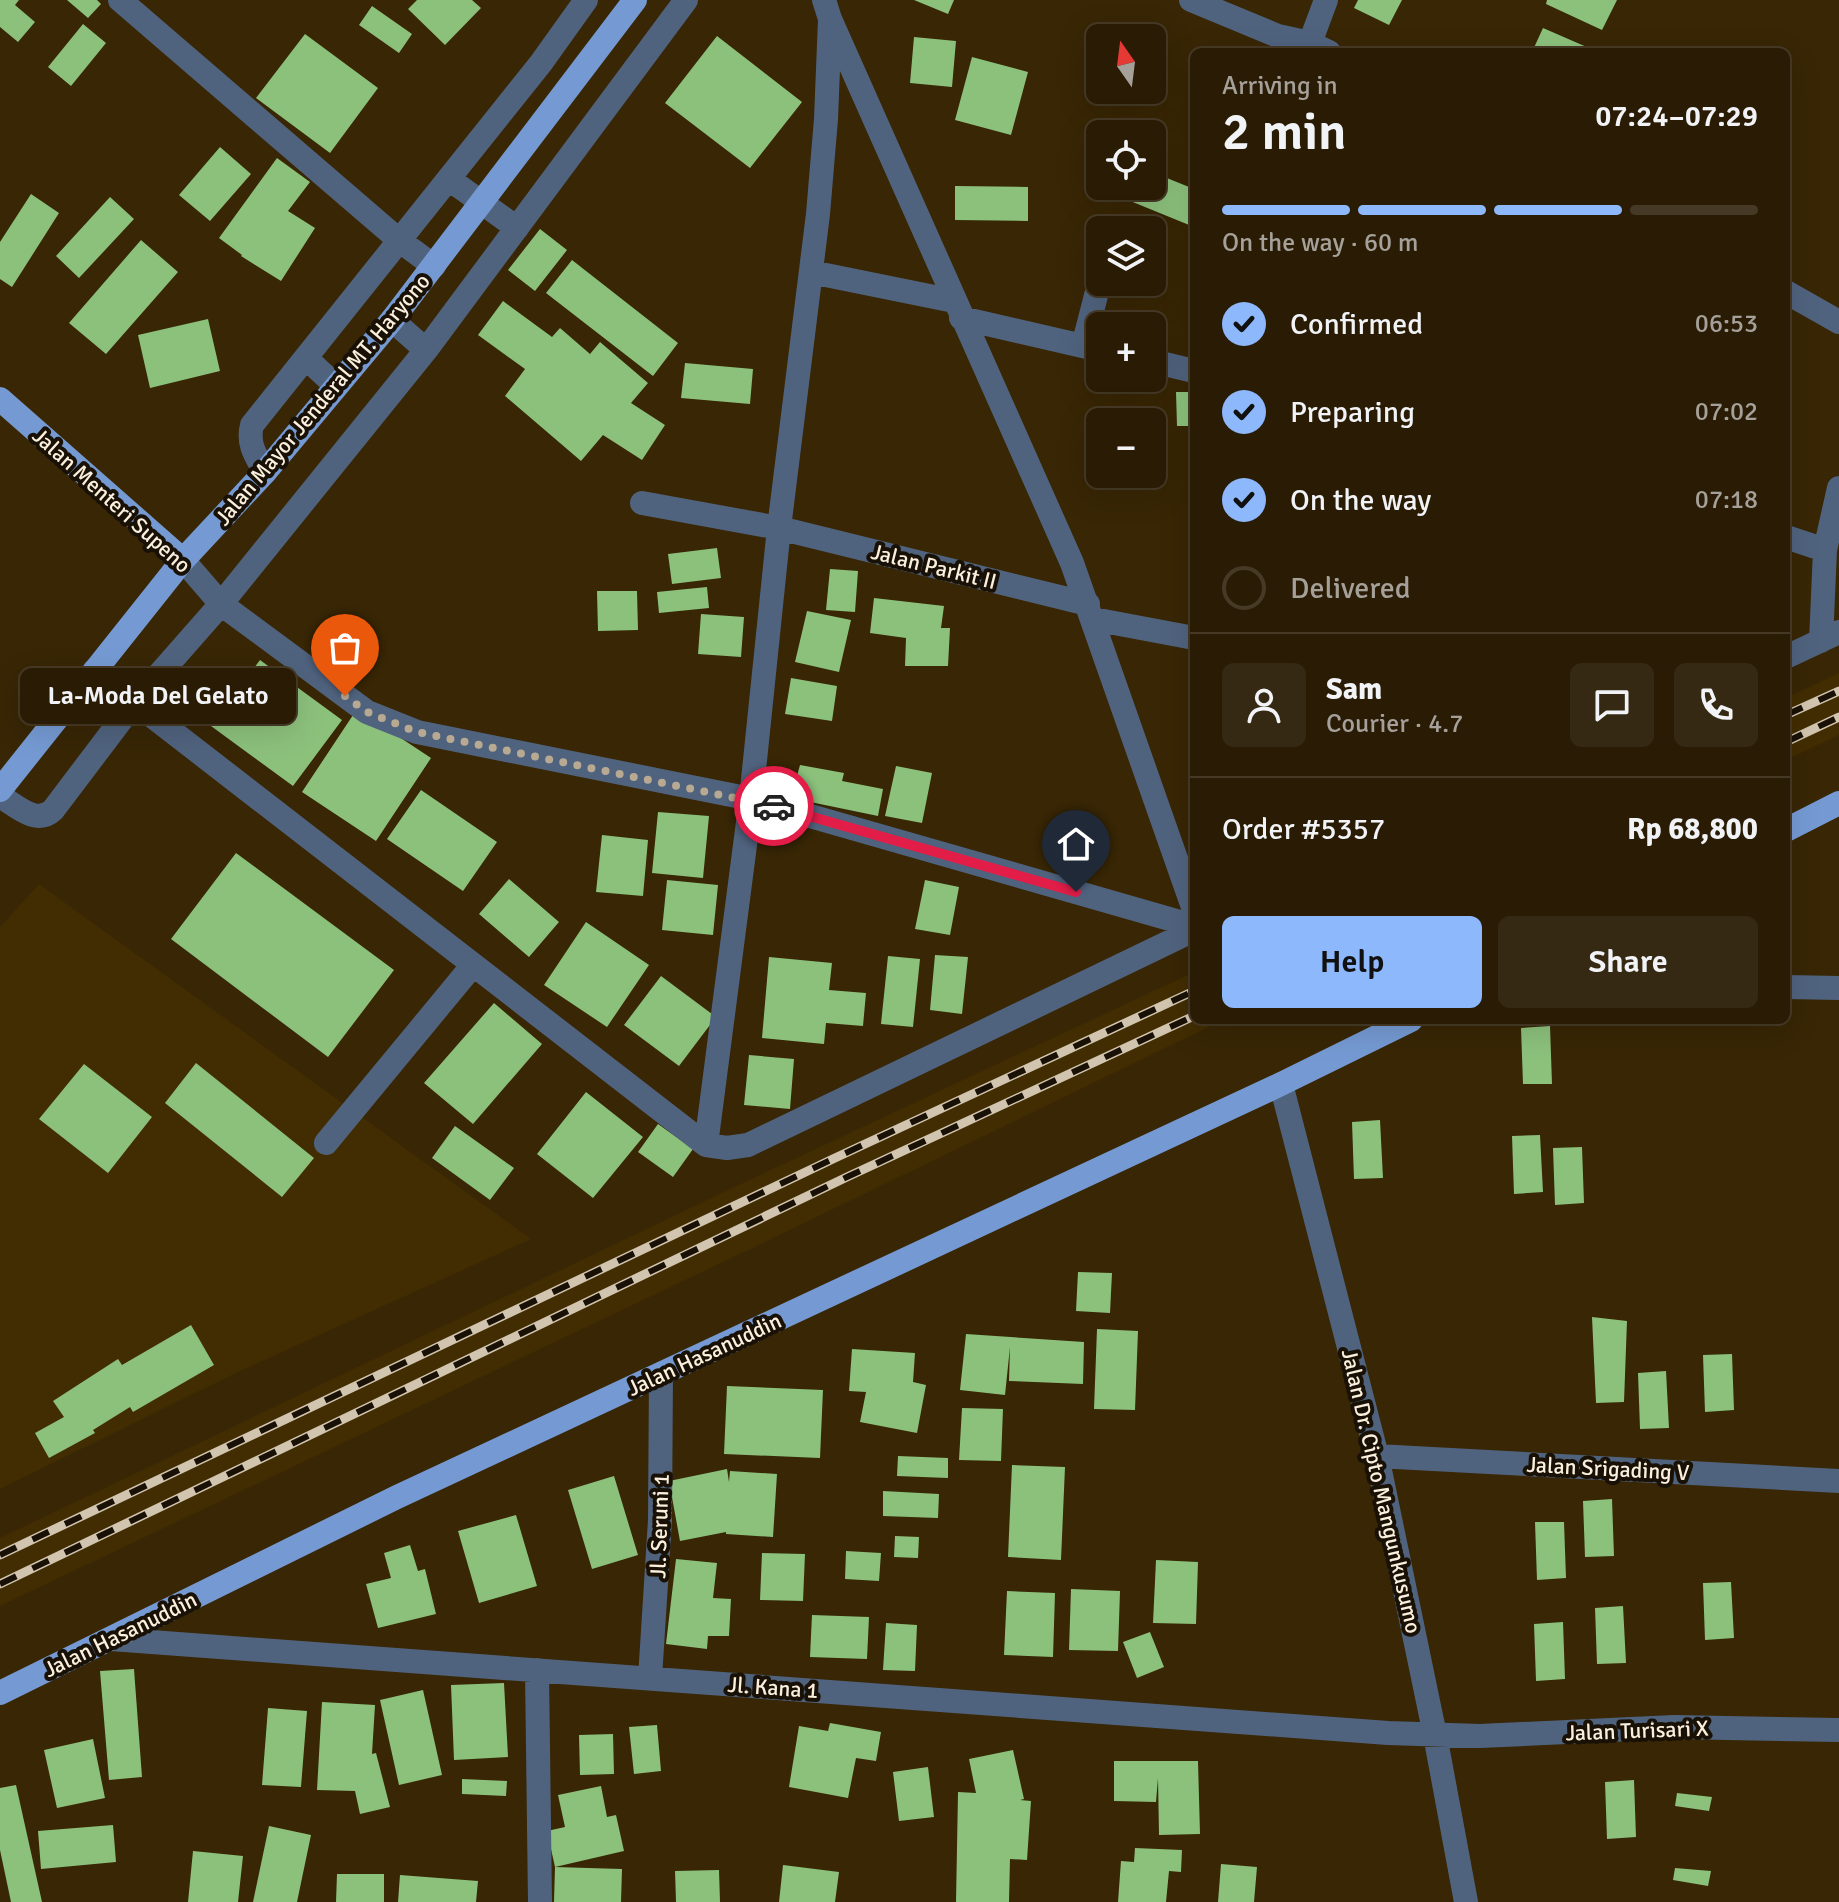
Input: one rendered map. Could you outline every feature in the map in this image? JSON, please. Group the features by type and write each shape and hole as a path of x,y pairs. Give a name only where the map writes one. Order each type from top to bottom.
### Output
{"main road":[{"name":"Jalan Mayor Jenderal MT. Haryono","path":"0,793 183,560 265,472 392,320 635,0"},
{"name":"Jalan Menteri Supeno","path":"0,399 183,560"},
{"path":"1790,828 1839,803"},
{"name":"Jalan Hasanuddin","path":"0,1693 397,1497 1281,1084 1403,1024"}],"street":[{"path":"120,0 400,241 434,266"},
{"path":"265,472 251,447 249,437 252,425 541,63 586,0"},
{"path":"0,793 34,817 48,815 134,703 221,604 426,350 686,0"},
{"path":"1191,0 1311,48"},
{"path":"1314,48 1326,0"},
{"path":"706,1145 751,799 825,135 822,7"},
{"path":"822,7 1091,611 1190,898"},
{"path":"541,63 570,85"},
{"path":"449,179 517,228"},
{"path":"811,272 958,309 1086,346"},
{"path":"1790,294 1839,322"},
{"path":"392,320 426,350"},
{"path":"306,358 336,386"},
{"path":"1166,364 1190,370"},
{"path":"1790,655 1830,636 1825,550 1839,488"},
{"name":"Jalan Parkit II","path":"642,503 779,528 1190,637"},
{"path":"1790,538 1825,550"},
{"name":"Jalan Menteri Supeno","path":"183,560 221,604 367,712 389,722 417,732 751,799 1190,927"},
{"path":"94,671 706,1145 727,1148 748,1145 1190,930"},
{"path":"326,1143 473,965"},
{"path":"1790,987 1839,988"},
{"name":"Jalan Dr. Cipto Mangunkusumo","path":"1281,1084 1377,1456 1466,1902"},
{"name":"Jl. Seruni 1","path":"650,1678 660,1520 661,1374"},
{"name":"Jalan Srigading V","path":"1377,1456 1839,1481"},
{"name":"Jl. Kana 1","path":"111,1639 1435,1735"},
{"path":"537,1670 540,1902"},
{"name":"Jalan Turisari X","path":"1435,1735 1480,1736 1674,1727 1839,1730"}],"shaded area":[{"path":"1839,673 1839,735 1790,758 1790,696"},
{"path":"39,884 531,1239 236,1373 0,1489 0,927"},
{"path":"1190,974 1190,1024 1215,1024 0,1606 0,1538 728,1190"}],"building":[{"path":"0,0 19,0 15,5 35,22 18,42 0,27"},
{"path":"67,0 97,0 101,4 88,18"},
{"path":"417,0 472,0 481,8 445,45 408,9"},
{"path":"914,0 954,0 948,14"},
{"path":"1358,0 1402,0 1389,25 1354,8"},
{"path":"1547,0 1617,0 1602,30 1546,4"},
{"path":"372,6 412,34 399,53 359,25"},
{"path":"83,24 106,43 71,86 48,67"},
{"path":"1543,28 1589,48 1534,48"},
{"path":"305,34 378,88 330,153 256,98"},
{"path":"717,36 802,102 750,168 665,103"},
{"path":"914,37 956,41 952,87 910,83"},
{"path":"972,57 1028,72 1011,135 955,120"},
{"path":"220,147 251,174 210,221 179,195"},
{"path":"277,158 310,182 288,211 315,228 281,281 219,238"},
{"path":"1166,178 1190,187 1190,225 1128,200 1166,200"},
{"path":"955,186 1028,187 1028,221 955,220"},
{"path":"31,194 59,213 12,287 0,279 0,242"},
{"path":"110,197 134,219 79,278 56,256"},
{"path":"540,229 567,250 535,291 508,270"},
{"path":"141,240 178,272 106,354 69,323"},
{"path":"572,260 678,343 653,376 546,293"},
{"path":"503,301 552,337 560,328 590,354 600,342 648,383 631,403 665,425 642,460 603,435 581,461 505,396 525,369 478,335"},
{"path":"208,319 220,371 150,388 138,335"},
{"path":"685,363 753,369 750,404 681,398"},
{"path":"1176,392 1190,392 1190,426 1177,426"},
{"path":"717,548 721,578 672,584 668,554"},
{"path":"830,569 858,571 855,612 826,610"},
{"path":"707,587 709,608 659,613 657,592"},
{"path":"597,591 637,591 638,630 598,631"},
{"path":"874,598 944,606 941,628 950,628 948,666 905,666 906,638 870,633"},
{"path":"807,611 851,620 839,672 795,662"},
{"path":"701,614 744,617 741,657 698,654"},
{"path":"260,660 342,720 293,786 211,726"},
{"path":"791,678 837,686 832,721 785,714"},
{"path":"357,709 431,758 376,841 302,792"},
{"path":"800,765 844,773 842,781 883,789 878,816 791,798"},
{"path":"896,766 932,773 922,823 885,816"},
{"path":"421,790 497,842 463,891 387,839"},
{"path":"658,812 709,816 703,878 652,873"},
{"path":"602,835 648,840 643,896 596,892"},
{"path":"236,853 394,970 328,1057 171,939"},
{"path":"509,879 559,922 529,957 479,914"},
{"path":"667,880 718,885 713,935 662,930"},
{"path":"925,880 959,887 950,935 915,929"},
{"path":"586,922 649,965 607,1027 544,985"},
{"path":"935,955 968,957 962,1014 930,1010"},
{"path":"888,956 920,959 913,1027 881,1024"},
{"path":"769,957 832,963 829,990 866,993 863,1026 826,1023 824,1044 762,1038"},
{"path":"661,976 716,1017 679,1066 624,1025"},
{"path":"494,1003 542,1044 473,1124 424,1083"},
{"path":"1550,1026 1552,1084 1523,1084 1521,1028"},
{"path":"749,1055 794,1059 790,1109 744,1105"},
{"path":"196,1063 314,1158 282,1197 165,1103"},
{"path":"84,1064 152,1117 108,1173 39,1119"},
{"path":"586,1092 643,1137 593,1198 537,1154"},
{"path":"1380,1120 1383,1178 1354,1179 1352,1122"},
{"path":"658,1124 693,1149 673,1177 638,1152"},
{"path":"455,1126 514,1168 490,1200 432,1158"},
{"path":"1540,1135 1543,1192 1514,1194 1512,1136"},
{"path":"1582,1147 1584,1203 1555,1205 1553,1148"},
{"path":"1078,1272 1112,1273 1110,1313 1076,1311"},
{"path":"1592,1317 1627,1321 1624,1402 1596,1403"},
{"path":"191,1325 214,1365 133,1412 130,1407 93,1430 95,1433 49,1458 35,1433 64,1417 53,1401 118,1359 122,1365"},
{"path":"1097,1329 1138,1331 1135,1410 1094,1409"},
{"path":"966,1334 1084,1342 1083,1384 1009,1381 1010,1347 1005,1395 960,1390"},
{"path":"852,1349 915,1353 913,1382 926,1385 917,1433 860,1422 866,1392 849,1391"},
{"path":"1732,1354 1734,1410 1705,1412 1703,1355"},
{"path":"1666,1371 1669,1428 1640,1429 1638,1373"},
{"path":"727,1386 823,1390 820,1458 724,1454"},
{"path":"962,1408 1003,1409 1001,1461 959,1460"},
{"path":"898,1456 948,1458 948,1478 897,1476"},
{"path":"1012,1465 1065,1467 1061,1560 1008,1557"},
{"path":"727,1469 729,1482 730,1471 777,1474 773,1537 726,1532 680,1541 669,1481"},
{"path":"614,1476 638,1555 592,1569 568,1490"},
{"path":"883,1491 939,1494 938,1518 883,1516"},
{"path":"1612,1499 1614,1556 1585,1557 1583,1501"},
{"path":"516,1515 537,1586 479,1603 458,1531"},
{"path":"1535,1522 1564,1522 1566,1578 1537,1580"},
{"path":"895,1536 919,1537 918,1558 894,1557"},
{"path":"410,1545 418,1571 425,1569 436,1614 378,1628 366,1584 391,1578 384,1553"},
{"path":"846,1551 881,1553 879,1581 845,1579"},
{"path":"762,1553 805,1554 803,1601 760,1600"},
{"path":"676,1559 717,1563 713,1598 731,1599 729,1636 708,1636 707,1649 666,1644"},
{"path":"1156,1560 1198,1562 1196,1624 1153,1623"},
{"path":"1731,1582 1734,1638 1705,1640 1703,1583"},
{"path":"1071,1589 1120,1591 1118,1651 1069,1650"},
{"path":"1007,1591 1055,1593 1053,1657 1004,1655"},
{"path":"1623,1606 1626,1663 1597,1664 1595,1608"},
{"path":"812,1615 869,1617 867,1659 810,1657"},
{"path":"1563,1622 1565,1679 1536,1681 1534,1624"},
{"path":"886,1623 917,1625 915,1671 883,1670"},
{"path":"1150,1632 1164,1667 1137,1678 1123,1642"},
{"path":"134,1669 142,1777 109,1780 100,1671"},
{"path":"504,1683 508,1757 454,1760 451,1685"},
{"path":"423,1690 442,1775 399,1785 380,1700"},
{"path":"322,1702 375,1705 372,1754 376,1753 390,1807 360,1814 355,1791 317,1790"},
{"path":"268,1708 307,1711 301,1787 262,1785"},
{"path":"830,1723 881,1732 876,1761 856,1758 848,1798 789,1787 799,1726 828,1731"},
{"path":"657,1725 661,1771 634,1774 629,1727"},
{"path":"613,1734 614,1774 580,1775 579,1735"},
{"path":"93,1739 105,1798 57,1808 44,1750"},
{"path":"1013,1750 1024,1799 1020,1800 1031,1801 1027,1860 1010,1859 1009,1902 956,1902 958,1792 976,1793 969,1759"},
{"path":"1114,1761 1198,1761 1200,1834 1159,1835 1158,1778 1156,1802 1114,1801"},
{"path":"928,1767 934,1817 899,1821 893,1772"},
{"path":"462,1779 507,1781 506,1796 462,1794"},
{"path":"1634,1780 1636,1837 1607,1839 1605,1782"},
{"path":"16,1785 42,1902 11,1902 0,1850 0,1788"},
{"path":"601,1786 607,1817 616,1815 624,1851 555,1867 547,1831 565,1827 558,1795"},
{"path":"1677,1793 1712,1797 1709,1811 1675,1806"},
{"path":"113,1825 116,1862 41,1869 38,1831"},
{"path":"269,1826 311,1835 297,1902 253,1902"},
{"path":"1135,1848 1182,1850 1181,1872 1169,1871 1166,1902 1118,1902 1121,1861 1134,1862"},
{"path":"193,1851 243,1856 238,1902 188,1902"},
{"path":"1221,1864 1257,1867 1254,1902 1218,1902"},
{"path":"783,1865 839,1872 835,1902 779,1902"},
{"path":"555,1867 622,1869 621,1902 554,1902"},
{"path":"1675,1868 1711,1871 1708,1886 1673,1880"},
{"path":"719,1870 720,1902 676,1902 675,1871"},
{"path":"337,1874 384,1874 384,1902 336,1902"},
{"path":"400,1875 478,1881 476,1902 398,1902"}],"railway":[{"path":"1790,713 1839,691"},
{"path":"1790,740 1839,717"},
{"path":"0,1555 1190,993"},
{"path":"0,1584 847,1177 1190,1018"}],"way so far":[{"path":"345,696 367,712 417,732 774,806"}],"place":[{"name":"La-Moda Del Gelato","path":"345,696"}],"route":[{"path":"774,806 1076,892"}]}
